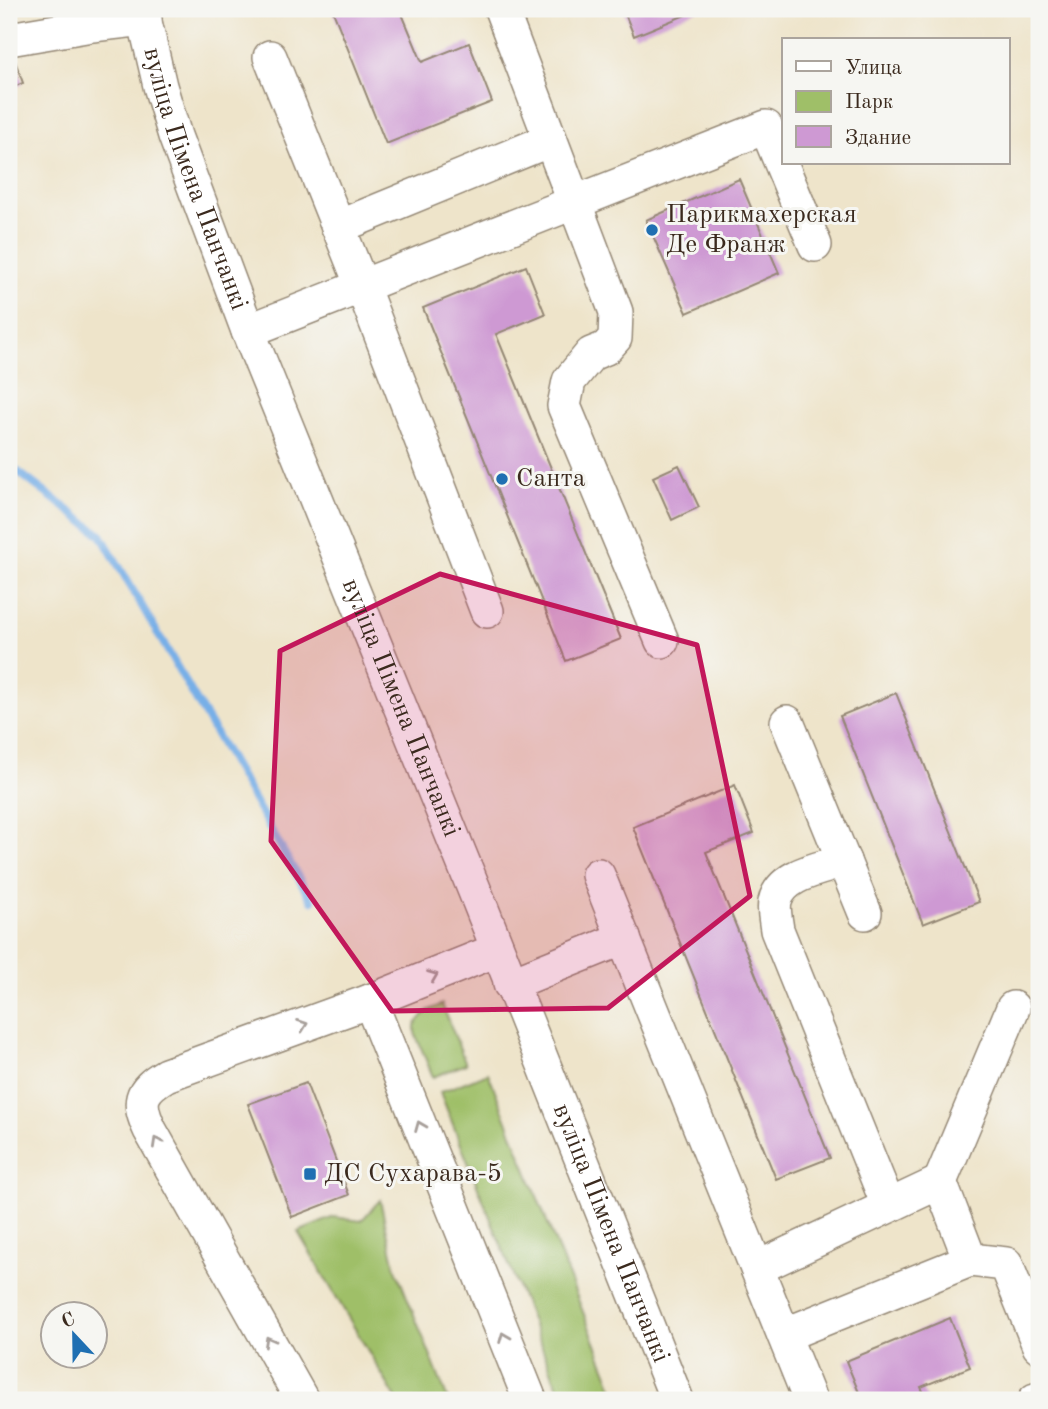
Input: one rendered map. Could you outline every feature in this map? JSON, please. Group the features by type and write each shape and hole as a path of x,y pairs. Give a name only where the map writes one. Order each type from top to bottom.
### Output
{"street":[{"path":"501,9 616,312 615,338 606,348 591,354 569,381 564,406 662,641"},
{"path":"9,39 143,14"},
{"name":"вуліца Пімена Панчанкі","path":"143,14 175,136 248,331 677,1400"},
{"path":"270,57 362,286 487,611"},
{"path":"248,331 766,127 815,245"},
{"path":"338,227 550,141"},
{"path":"787,722 865,913"},
{"path":"844,861 783,884 774,903 777,930 888,1205"},
{"path":"598,876 810,1400"},
{"path":"510,984 624,938"},
{"path":"302,1400 150,1130 143,1115 142,1098 151,1084 166,1075 369,1001 497,950"},
{"path":"369,1001 530,1400"},
{"path":"757,1268 940,1182 1013,1008"},
{"path":"940,1182 970,1260"},
{"path":"784,1335 970,1260 1006,1264 1039,1346"}],"highlighted area":[{"path":"440,574 697,645 750,896 608,1008 392,1011 271,841 280,651"}],"green space":[{"path":"442,1004 466,1064 433,1077 415,1033 415,1025 427,1011"},
{"path":"488,1073 618,1400 563,1400 440,1092"},
{"path":"380,1200 395,1267 448,1400 397,1400 298,1232 334,1217 361,1221"}],"building":[{"path":"332,9 400,9 422,62 469,43 492,102 386,144"},
{"path":"623,9 700,9 634,36"},
{"path":"14,58 23,83 9,89 9,60"},
{"path":"739,179 779,273 687,313 646,220"},
{"path":"526,266 545,314 496,334 621,639 566,661 423,308"},
{"path":"679,465 699,507 672,520 653,477"},
{"path":"896,693 979,902 923,924 840,716"},
{"path":"735,785 754,833 706,852 830,1158 776,1179 633,827"},
{"path":"306,1083 349,1195 292,1217 248,1104"},
{"path":"950,1318 970,1367 921,1387 927,1400 862,1400 846,1361"}],"waterway":[{"path":"9,465 101,535 312,901"}],"place":[{"name":"Парикмахерская Де Франж","path":"652,230"},
{"name":"Санта","path":"502,479"},
{"name":"ДС Сухарава-5","path":"310,1174"}]}
